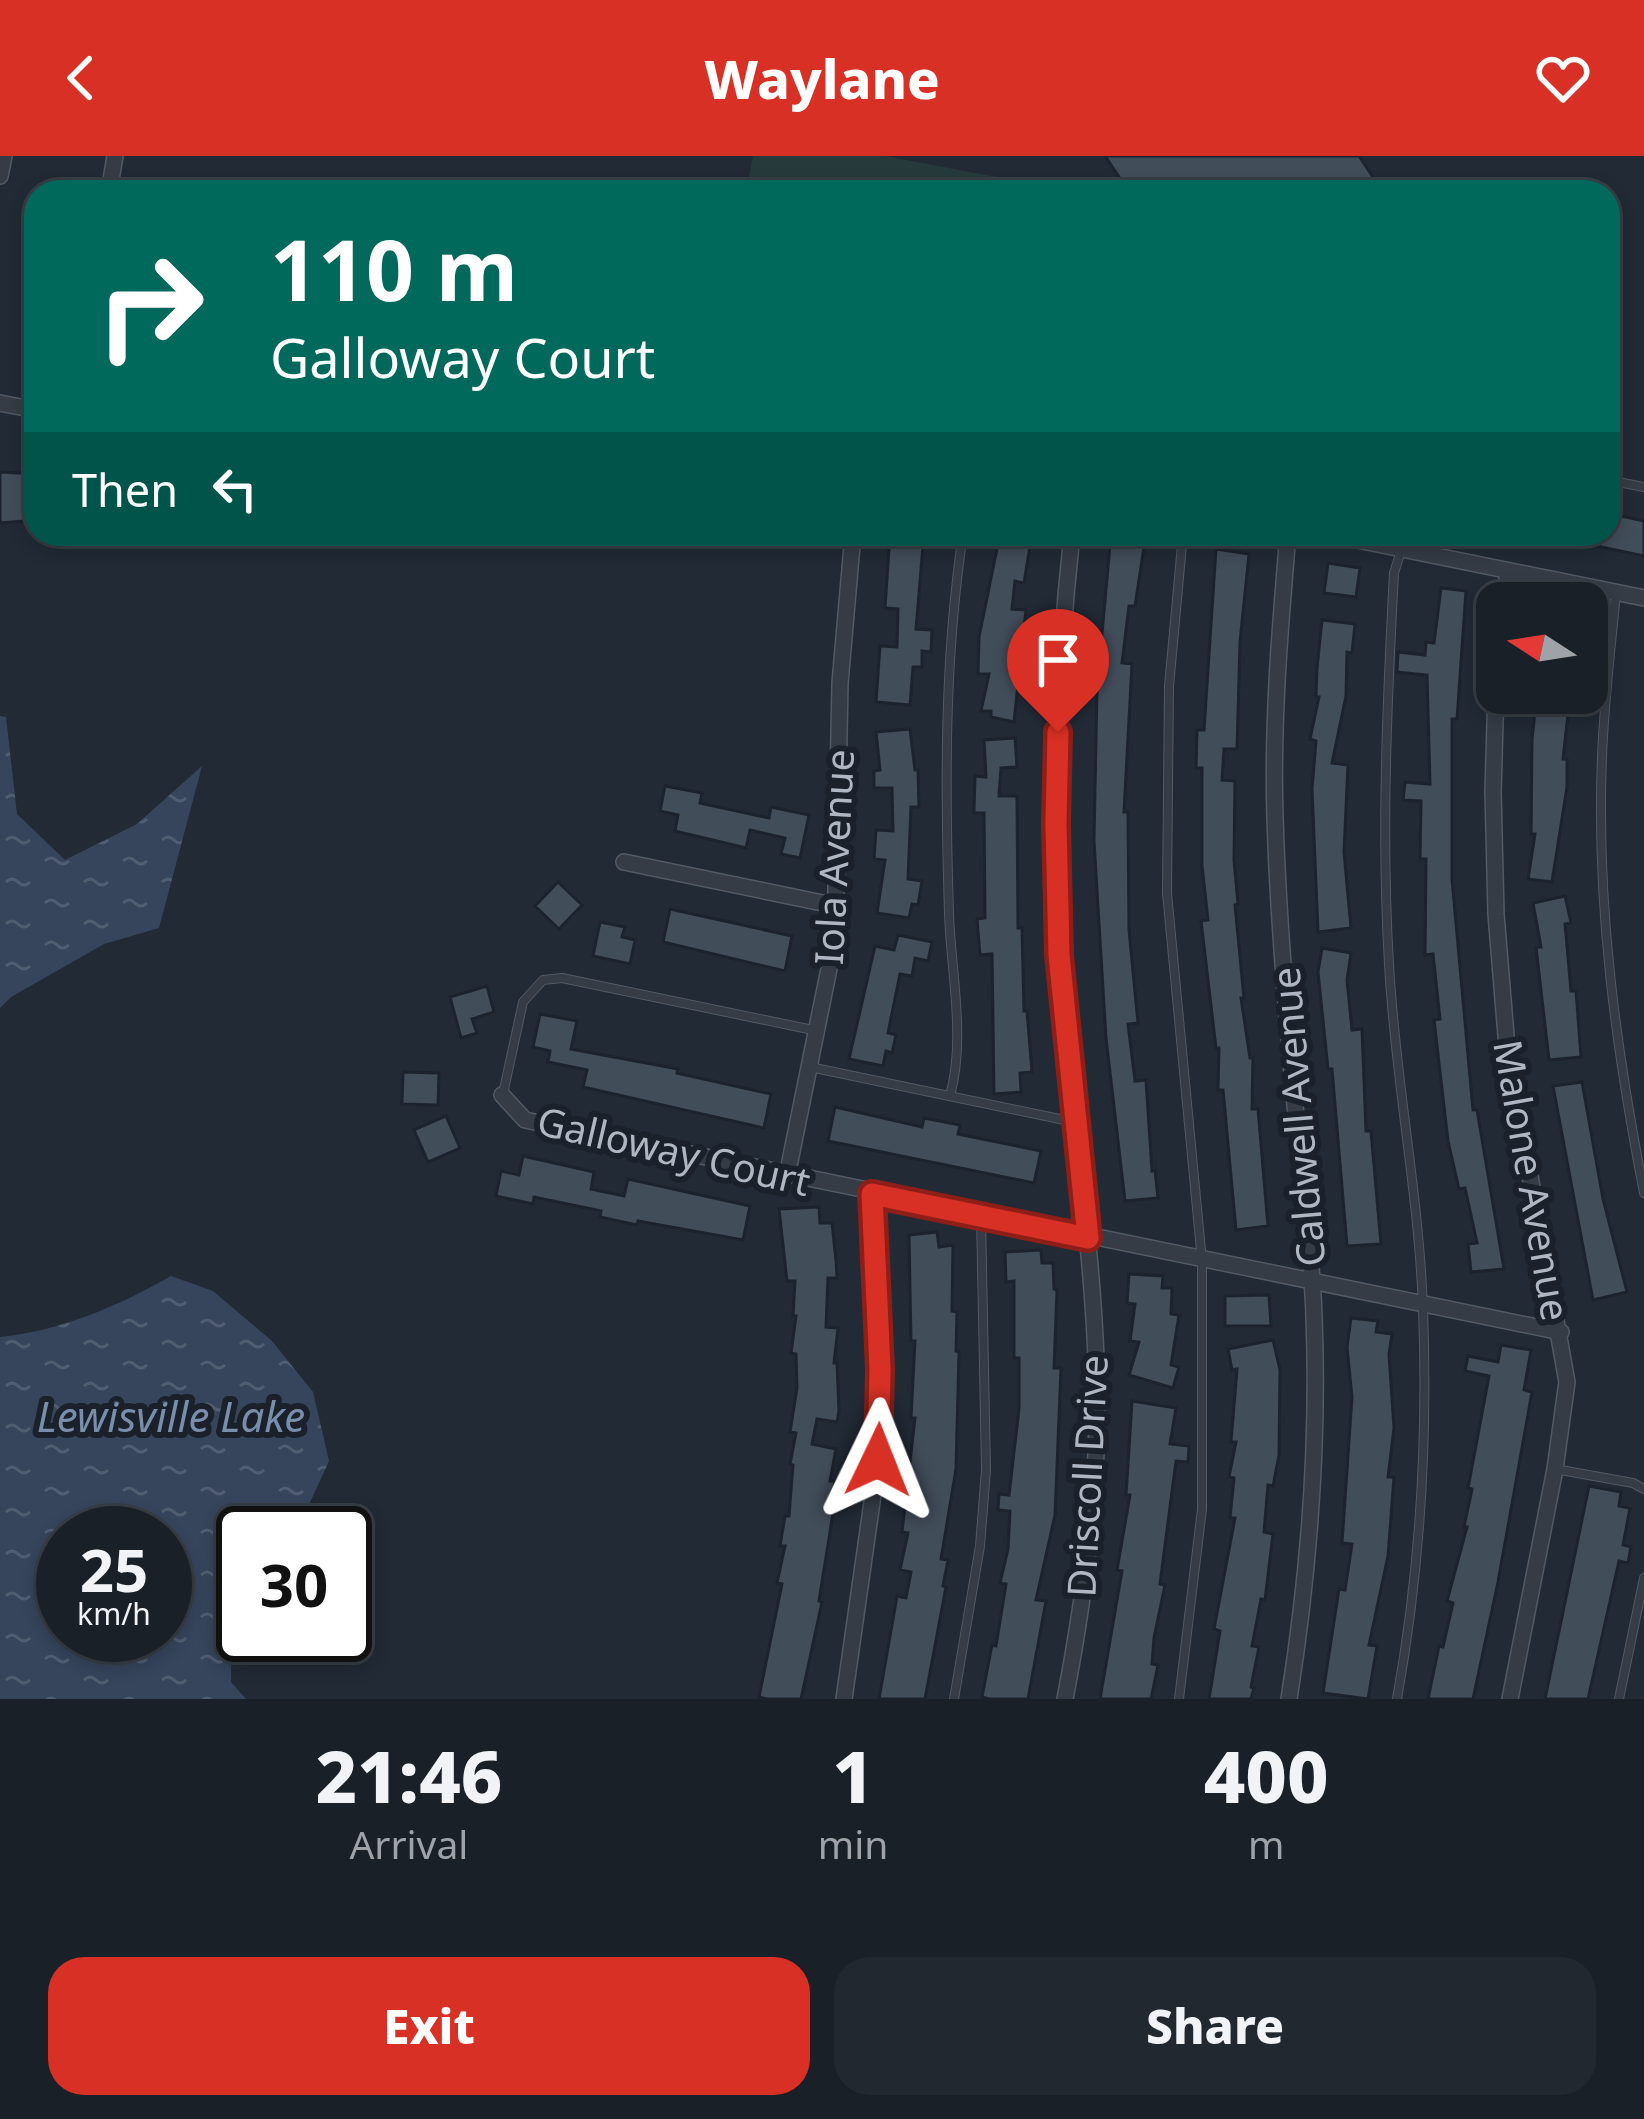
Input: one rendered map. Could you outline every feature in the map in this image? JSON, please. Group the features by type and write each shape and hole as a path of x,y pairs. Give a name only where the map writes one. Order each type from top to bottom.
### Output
{"street":[{"path":"0,176 4,156"},
{"name":"Iola Avenue","path":"787,1176 818,1031 837,906 840,683 852,546"},
{"name":"Driscoll Drive","path":"1065,1699 1085,1568 1097,1410 1088,1238 1059,955 1060,645 1071,546"},
{"name":"Caldwell Avenue","path":"1287,546 1275,814 1284,988 1312,1283 1314,1490 1289,1699"},
{"path":"1387,546 1644,598"},
{"path":"1507,582 1508,571"},
{"name":"Malone Avenue","path":"1495,714 1496,914 1508,1048 1567,1382 1510,1699"},
{"path":"624,862 837,906"},
{"name":"Galloway Court","path":"502,1095 525,1120 1561,1332"},
{"path":"844,1699 878,1460 880,1369 872,1194"}],"lane":[{"path":"950,1096 959,1064 949,918 945,729 961,546"},
{"path":"1179,1699 1202,1509 1202,1261 1167,893 1168,686 1182,546"},
{"path":"1397,1699 1408,1637 1423,1476 1424,1306 1389,968 1384,846 1383,755 1394,573 1402,549"},
{"path":"1616,592 1602,758 1606,937 1617,1055 1644,1193"},
{"path":"502,1095 523,1002 543,980 562,978 818,1031"},
{"path":"810,1067 1076,1123"},
{"path":"954,1699 977,1564 986,1470 981,1216"},
{"path":"1555,1469 1644,1489"},
{"path":"1619,1699 1644,1578"}],"shaded area":[{"path":"753,156 885,156 1013,180 748,180"}],"water":[{"path":"0,716 6,717 17,814 65,860 137,824 202,766 159,928 104,944 11,997 0,1008"},
{"name":"Lewisville Lake","path":"171,1276 213,1291 272,1341 313,1392 329,1461 308,1506 216,1506 216,1662 231,1662 231,1682 246,1699 0,1699 0,1337 67,1323"}],"building":[{"path":"1105,156 1359,156 1375,180 1121,180"},
{"path":"0,472 24,473 24,521 0,523"},
{"path":"1620,516 1644,521 1644,556 1597,546 1620,546"},
{"path":"889,546 923,546 916,629 932,630 931,652 922,651 922,667 913,667 910,705 876,702 880,646 897,647 898,609 885,608"},
{"path":"998,546 1030,546 1024,583 1015,581 1012,609 1026,610 1014,722 981,711 989,674 978,674 979,637"},
{"path":"1110,546 1144,546 1135,606 1129,606 1122,663 1132,664 1124,812 1128,812 1129,930 1138,1023 1128,1024 1135,1081 1146,1080 1158,1198 1125,1201 1106,1038 1094,841 1097,688"},
{"path":"1216,549 1249,554 1237,749 1224,749 1222,780 1235,781 1241,998 1253,1058 1252,1109 1258,1109 1268,1226 1236,1230 1201,921 1208,920 1202,866 1202,768 1196,768 1197,730 1204,730"},
{"path":"1328,563 1360,568 1356,597 1324,593"},
{"path":"1441,588 1466,591 1457,719 1452,719 1452,879 1473,1110 1477,1110 1504,1269 1471,1272 1468,1244 1477,1243 1448,1141 1434,1020 1440,1019 1433,954 1425,955 1421,801 1403,800 1405,782 1430,784 1427,675 1397,672 1398,652 1425,655 1426,642 1434,643"},
{"path":"1322,620 1355,624 1332,763 1348,765 1344,852 1351,928 1318,932 1312,789 1316,741 1310,739 1319,697"},
{"path":"1535,714 1568,714 1563,759 1567,759 1567,787 1552,882 1528,879 1535,834 1531,834"},
{"path":"910,729 919,807 911,807 908,879 922,881 918,905 912,904 909,918 877,913 885,860 874,859 876,830 893,831 892,788 874,788 874,771 880,770 876,732"},
{"path":"1015,738 1017,767 1001,768 999,796 1017,796 1018,928 1022,928 1024,1011 1032,1072 1020,1073 1021,1092 994,1094 992,954 980,955 977,919 985,918 984,813 974,813 975,776 986,777 984,740"},
{"path":"665,786 702,793 700,803 769,818 771,807 809,815 800,858 781,854 785,838 750,830 746,848 675,831 678,815 660,811"},
{"path":"558,882 582,905 559,929 535,906"},
{"path":"1565,896 1581,1057 1549,1060 1533,903"},
{"path":"670,909 792,936 785,971 663,942"},
{"path":"600,922 625,927 622,937 635,940 630,964 593,956"},
{"path":"898,935 932,942 928,961 915,958 912,976 900,974 888,1033 896,1035 892,1053 886,1051 883,1066 849,1059 875,946 894,950"},
{"path":"1322,948 1351,953 1347,980 1352,1030 1362,1029 1366,1131 1371,1131 1381,1244 1347,1246 1332,1069 1328,1069 1318,972"},
{"path":"487,986 494,1012 472,1019 477,1033 461,1038 450,997"},
{"path":"540,1014 577,1021 571,1049 678,1069 677,1073 771,1094 764,1128 583,1087 587,1070 548,1062 550,1051 533,1047"},
{"path":"403,1072 439,1073 438,1105 402,1104"},
{"path":"1582,1082 1603,1199 1627,1292 1593,1300 1553,1086"},
{"path":"835,1107 922,1127 924,1118 960,1125 958,1134 1041,1151 1034,1183 828,1141"},
{"path":"446,1116 460,1148 428,1162 414,1130"},
{"path":"523,1156 594,1172 591,1189 624,1196 628,1179 750,1206 743,1240 638,1221 637,1225 600,1217 601,1211 534,1197 533,1204 496,1196 501,1171 519,1175"},
{"path":"819,1207 820,1223 832,1223 836,1260 837,1278 828,1278 826,1327 838,1328 834,1363 839,1411 837,1422 817,1419 812,1444 836,1449 830,1481 835,1481 834,1507 822,1602 801,1699 767,1699 759,1697 782,1584 777,1583 785,1546 780,1546 785,1516 789,1516 796,1433 790,1432 797,1388 796,1354 791,1353 795,1281 787,1281 779,1209"},
{"path":"937,1232 939,1247 953,1245 952,1311 957,1312 959,1352 956,1469 941,1559 948,1560 946,1587 925,1699 879,1699 897,1596 906,1598 911,1572 900,1570 908,1533 902,1532 915,1418 911,1418 915,1341 911,1341 909,1235"},
{"path":"1041,1250 1042,1263 1053,1263 1057,1290 1054,1368 1061,1368 1055,1515 1036,1600 1046,1601 1028,1699 989,1699 982,1697 1006,1584 1000,1583 1010,1511 998,1510 999,1494 1009,1495 1019,1409 1014,1281 1006,1282 1005,1252"},
{"path":"1129,1274 1163,1276 1162,1288 1172,1288 1171,1314 1179,1315 1171,1365 1179,1367 1173,1388 1129,1375 1139,1342 1130,1341 1135,1304 1127,1303"},
{"path":"1269,1295 1271,1326 1225,1326 1225,1296"},
{"path":"1351,1318 1378,1321 1376,1332 1392,1334 1394,1428 1388,1477 1394,1477 1388,1556 1369,1645 1377,1646 1368,1699 1323,1693 1339,1589 1345,1590 1352,1544 1342,1543 1352,1397 1347,1347"},
{"path":"1273,1340 1280,1370 1279,1455 1273,1486 1268,1485 1264,1532 1273,1534 1265,1600 1261,1599 1252,1646 1259,1647 1254,1688 1251,1699 1209,1699 1220,1631 1214,1629 1235,1518 1230,1518 1234,1478 1229,1477 1236,1442 1231,1442 1237,1369 1232,1370 1228,1349"},
{"path":"1501,1345 1531,1350 1524,1390 1532,1392 1498,1582 1473,1699 1428,1699 1453,1603 1447,1601 1467,1527 1472,1489 1468,1488 1489,1376 1465,1371 1468,1356 1498,1362"},
{"path":"1132,1401 1176,1408 1170,1444 1189,1446 1188,1462 1176,1461 1151,1699 1100,1699 1122,1571 1117,1570 1130,1495 1126,1495"},
{"path":"1589,1486 1621,1492 1619,1506 1630,1508 1623,1545 1631,1547 1628,1563 1619,1561 1588,1699 1545,1699"}],"route":[{"path":"878,1460 880,1369 872,1194 1088,1238 1059,955 1058,732"}]}
